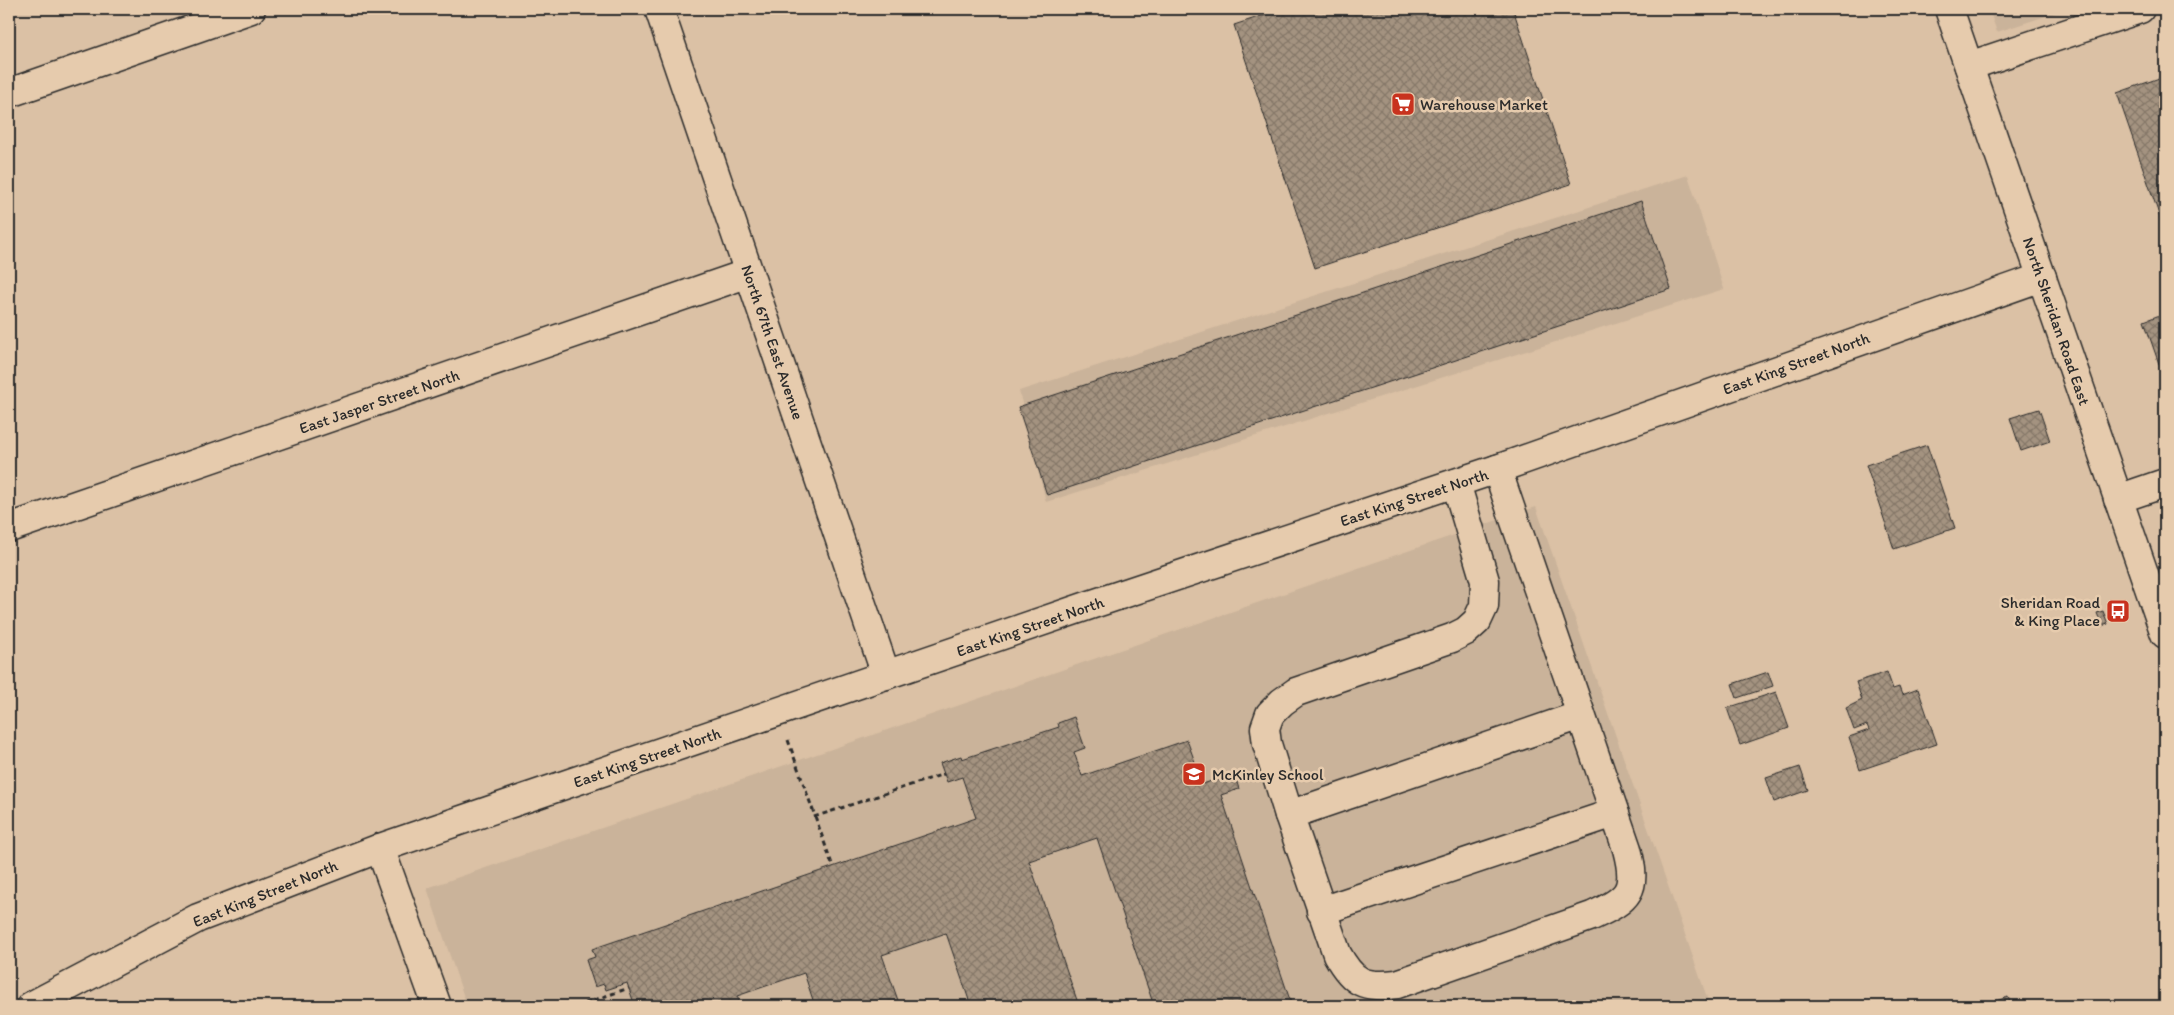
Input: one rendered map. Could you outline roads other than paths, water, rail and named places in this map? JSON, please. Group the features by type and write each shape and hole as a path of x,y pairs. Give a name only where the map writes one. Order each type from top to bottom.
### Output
{"street":[{"path":"9,93 251,9"},
{"name":"North 67th East Avenue","path":"659,9 886,675"},
{"name":"North Sheridan Road East","path":"1949,9 2165,634"},
{"path":"1969,66 2140,9"},
{"name":"East Jasper Street North","path":"9,528 749,274"},
{"name":"East King Street North","path":"31,1006 198,918 380,848 1497,469 2042,277"},
{"path":"1456,483 1486,581 1484,606 1477,621 1466,631 1452,638 1296,692 1270,714 1265,728 1267,744 1289,815 1337,954 1348,973 1360,982 1377,986 1397,984 1592,916 1617,904 1630,888 1633,872 1497,469"},
{"path":"2118,499 2165,483"},
{"path":"1289,815 1581,715"},
{"path":"1321,911 1614,813"},
{"path":"380,848 438,1006"}],"place":[{"name":"Warehouse Market","path":"1403,104"},
{"name":"Sheridan Road & King Place","path":"2118,611"},
{"name":"McKinley School","path":"1194,774"}]}
